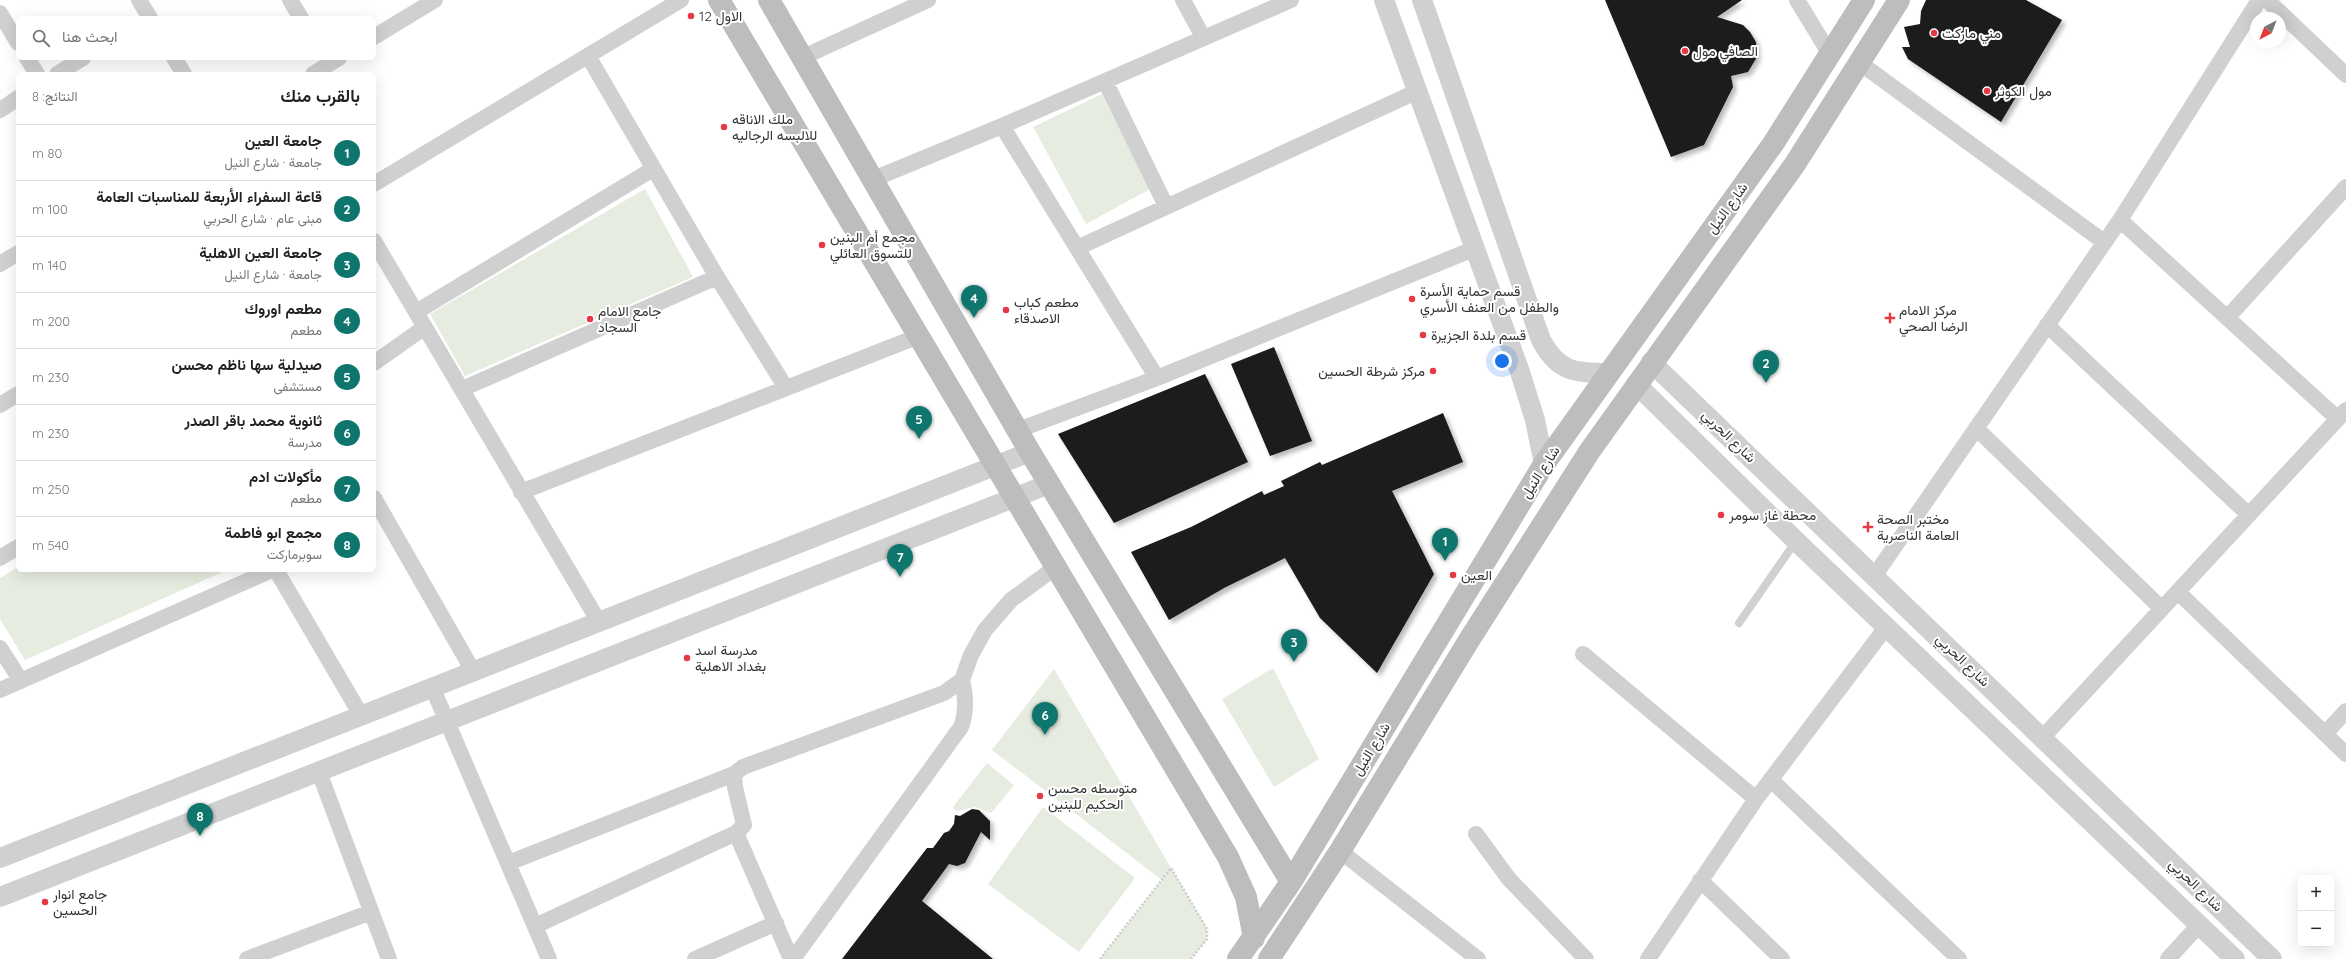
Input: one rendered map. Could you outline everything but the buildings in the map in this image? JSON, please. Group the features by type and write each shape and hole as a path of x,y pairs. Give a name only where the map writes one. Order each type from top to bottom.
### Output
{"main road":[{"path":"719,0 1238,876 1252,918 1254,938"},
{"path":"770,0 871,180 1030,452 1291,882"},
{"name":"شارع النيل","path":"1238,959 1254,938 1291,882 1544,464 1773,144 1831,56 1864,0"},
{"path":"1269,959 1340,851 1471,637 1589,452 1651,362 1795,164 1899,0"},
{"path":"1773,144 1795,164"}],"street":[{"path":"139,0 148,16"},
{"path":"290,0 300,16"},
{"path":"376,36 435,0"},
{"path":"376,183 681,0"},
{"path":"803,57 928,0"},
{"path":"1183,0 1203,37"},
{"path":"871,180 1002,126 1203,37 1291,0"},
{"path":"1384,0 1476,248 1535,420 1544,464"},
{"path":"1422,0 1541,340 1548,354 1557,363 1569,370 1582,373 1608,373"},
{"path":"1797,0 1831,56"},
{"path":"1875,575 2120,220 2259,0"},
{"path":"2267,0 2346,75"},
{"path":"0,13 16,40"},
{"path":"588,56 717,277 786,388"},
{"path":"28,60 36,72"},
{"path":"60,72 80,60"},
{"path":"175,60 183,72"},
{"path":"316,72 331,60"},
{"path":"1860,63 2104,242"},
{"path":"1104,81 1166,206"},
{"path":"1077,248 1418,91"},
{"path":"0,110 16,99"},
{"path":"1002,126 1157,378"},
{"path":"416,312 653,169"},
{"path":"2227,318 2346,187"},
{"path":"2043,737 2342,415 2227,318 2120,220"},
{"path":"376,244 598,622"},
{"path":"1018,430 1157,378 1476,248"},
{"path":"1,262 16,254"},
{"path":"462,389 717,277"},
{"path":"2047,325 2249,515"},
{"path":"376,362 425,327"},
{"path":"522,492 919,336"},
{"name":"شارع الحربي","path":"1651,362 1875,575 2272,959"},
{"name":"شارع الحربي","path":"1636,384 1796,541 1887,626 2234,959"},
{"path":"1658,406 1658,395 1662,390 1666,387 1677,387"},
{"path":"0,405 16,395"},
{"path":"1976,428 2162,609"},
{"path":"0,858 361,715 433,689 474,671 1030,452"},
{"path":"0,897 1050,484"},
{"path":"376,501 474,671"},
{"path":"0,558 16,548"},
{"path":"792,959 960,727 965,717 966,696 962,680 971,655 985,630 1011,600 1056,567"},
{"path":"0,690 267,572"},
{"path":"277,572 361,715"},
{"path":"2178,592 2346,754"},
{"path":"1648,959 1700,880 1756,800 1887,626"},
{"path":"0,648 21,681"},
{"path":"1583,654 1756,800"},
{"path":"508,863 734,774 743,767 944,693 962,680"},
{"path":"433,689 549,959"},
{"path":"2325,734 2346,711"},
{"path":"319,772 389,959"},
{"path":"535,926 736,833 744,825 735,787 734,774"},
{"path":"1771,780 1959,959"},
{"path":"736,833 792,959"},
{"path":"1476,834 1509,879 1586,959"},
{"path":"1340,851 1478,959"},
{"path":"1700,880 1782,959"},
{"path":"247,959 371,912"},
{"path":"695,959 776,923"},
{"path":"2168,959 2199,925"}],"lane":[{"path":"1739,623 1796,541"}],"path":[{"path":"1100,959 1171,868 1207,929 1207,939 1191,959"}],"shaded area":[{"path":"1102,94 1150,189 1086,224 1033,127"},
{"path":"645,189 693,277 465,376 430,314"},
{"path":"16,568 16,572 223,572 25,660 0,619 0,578"},
{"path":"1273,668 1319,759 1274,787 1222,699"},
{"path":"1054,669 1207,929 1207,939 1191,959 1100,959 1162,880 992,750"},
{"path":"987,763 1014,785 991,813 975,807 956,811 953,807"},
{"path":"1043,807 1135,878 1079,952 988,884"}],"place":[{"name":"الاول 12","path":"691,16"},
{"name":"مني ماركت","path":"1934,33"},
{"name":"الصافي مول","path":"1685,51"},
{"name":"مول الكوثر","path":"1987,91"},
{"name":"ملك الاناقه للالبسه الرجاليه","path":"724,127"},
{"name":"مجمع أم البنين للتسوق العائلي","path":"822,245"},
{"name":"قسم حماية الأسرة والطفل من العنف الأسري","path":"1412,299"},
{"name":"مطعم كباب الاصدقاء","path":"1006,310"},
{"name":"مطعم اوروك","path":"974,318"},
{"name":"مركز الامام الرضا الصحي","path":"1890,318"},
{"name":"جامع الامام السجاد","path":"590,319"},
{"name":"قسم بلدة الجزيرة","path":"1423,335"},
{"name":"مركز شرطة الحسين","path":"1433,371"},
{"name":"قاعة السفراء الأربعة للمناسبات العامة","path":"1766,383"},
{"name":"صيدلية سها ناظم محسن","path":"919,439"},
{"name":"محطة غاز سومر","path":"1721,515"},
{"name":"مختبر الصحة العامة الناصرية","path":"1868,527"},
{"name":"جامعة العين","path":"1445,561"},
{"name":"العين","path":"1453,575"},
{"name":"مأكولات ادم","path":"900,577"},
{"name":"مدرسة اسد بغداد الاهلية","path":"687,658"},
{"name":"جامعة العين الاهلية","path":"1294,662"},
{"name":"ثانوية محمد باقر الصدر","path":"1045,735"},
{"name":"متوسطه محسن الحكيم للبنين","path":"1040,796"},
{"name":"مجمع ابو فاطمة","path":"200,836"},
{"name":"جامع انوار الحسين","path":"45,902"}]}
